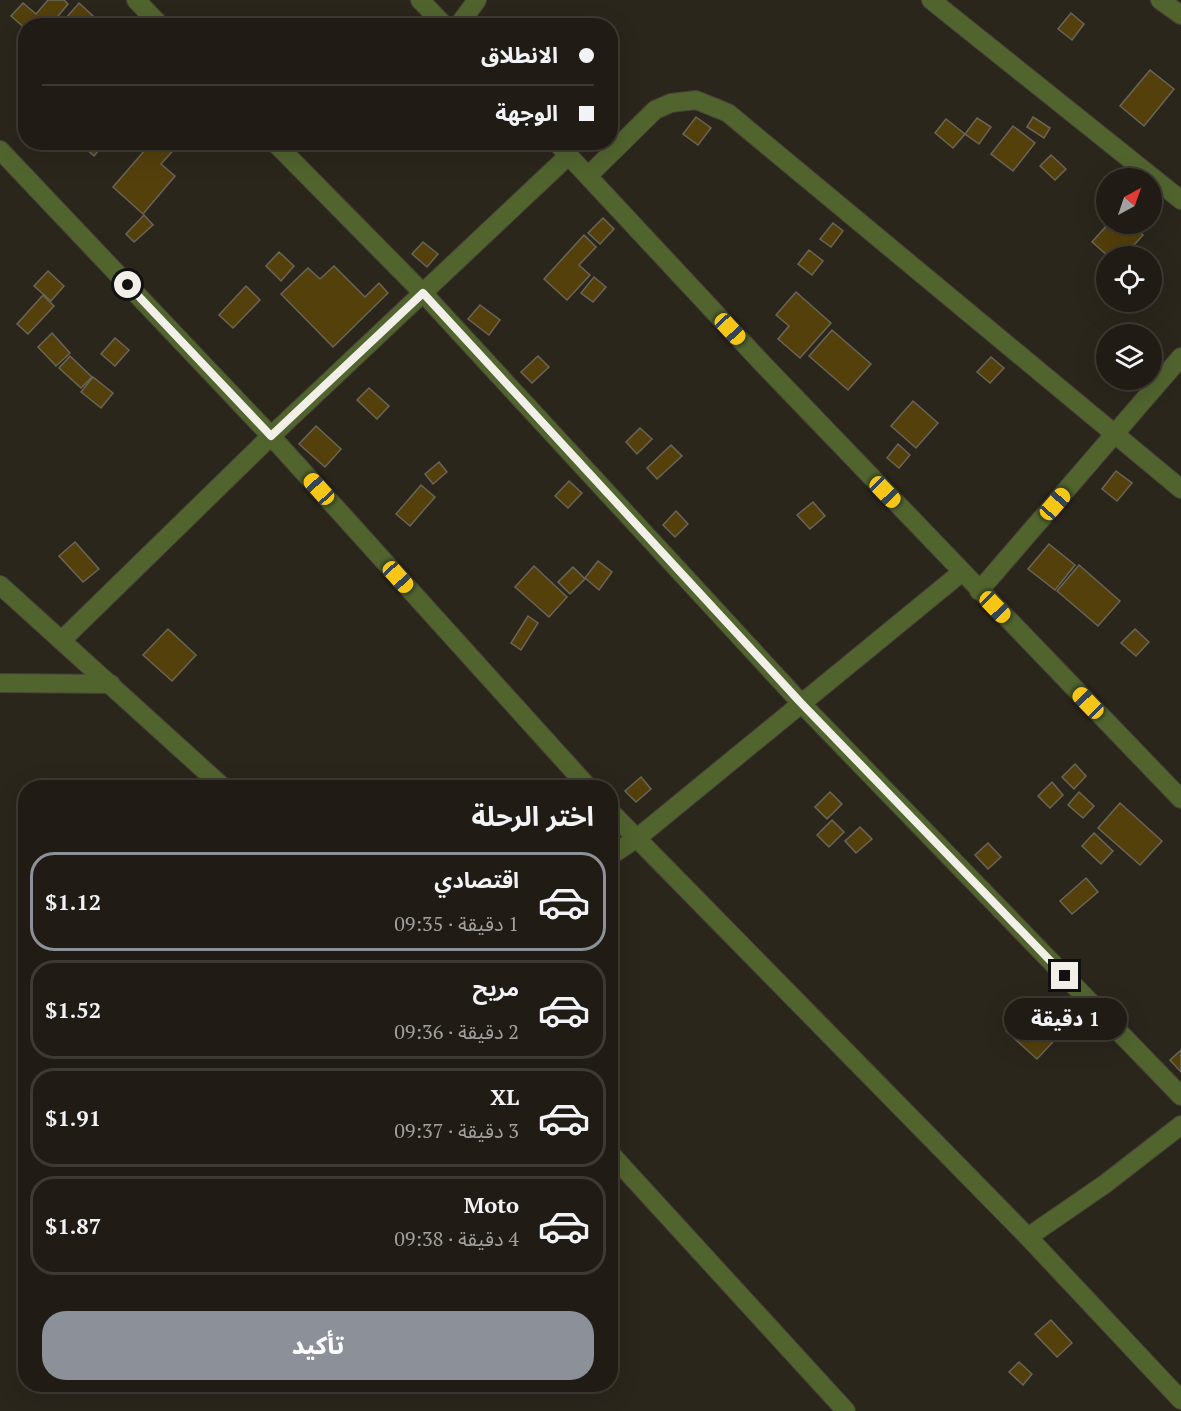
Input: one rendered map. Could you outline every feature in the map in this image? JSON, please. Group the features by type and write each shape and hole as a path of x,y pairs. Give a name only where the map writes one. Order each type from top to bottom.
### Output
{"street":[{"path":"136,0 153,18"},
{"path":"420,0 437,18"},
{"path":"464,18 477,0"},
{"path":"931,0 1181,200"},
{"path":"1160,0 1181,15"},
{"path":"618,146 655,110 671,103 696,99 728,113 1181,489"},
{"path":"0,150 271,436 582,780"},
{"path":"282,150 423,293 801,703 1181,1096"},
{"path":"62,640 271,436 423,293 561,150"},
{"path":"563,150 979,591 1181,799"},
{"path":"588,176 614,150"},
{"path":"979,591 1181,357"},
{"path":"618,851 636,839 962,572"},
{"path":"0,585 215,780"},
{"path":"0,683 111,684"},
{"path":"618,820 1028,1237 1181,1400"},
{"path":"1028,1237 1105,1184 1181,1125"},
{"path":"618,1163 846,1411"}],"building":[{"path":"48,0 64,0 68,4 57,18 18,18 18,22 11,16 23,3 36,14"},
{"path":"79,3 95,18 66,18"},
{"path":"1071,13 1084,24 1072,40 1058,29"},
{"path":"1150,70 1174,89 1144,126 1120,106"},
{"path":"696,117 711,128 698,145 683,134"},
{"path":"1033,117 1050,128 1044,138 1027,127"},
{"path":"977,118 991,127 979,144 965,134"},
{"path":"946,119 965,134 953,148 935,133"},
{"path":"1013,126 1035,143 1013,171 991,154"},
{"path":"87,150 99,150 94,156"},
{"path":"145,150 174,150 161,164 175,176 143,214 113,187"},
{"path":"1051,155 1066,169 1055,180 1040,166"},
{"path":"144,215 153,225 134,242 126,234"},
{"path":"603,218 614,229 600,244 588,233"},
{"path":"833,223 843,231 831,247 820,239"},
{"path":"1099,234 1143,235 1133,246 1097,246 1092,242"},
{"path":"584,235 596,247 579,265 590,275 567,300 544,279"},
{"path":"423,242 438,254 427,267 412,254"},
{"path":"809,250 823,261 812,275 798,264"},
{"path":"279,252 294,266 281,281 266,266"},
{"path":"334,266 365,297 379,283 388,293 333,347 281,294 308,268 320,279"},
{"path":"48,271 64,286 51,301 34,286"},
{"path":"594,277 606,287 593,302 581,293"},
{"path":"246,286 260,300 233,328 219,315"},
{"path":"796,292 831,323 800,358 778,339 789,326 776,315"},
{"path":"43,295 54,306 28,334 17,324"},
{"path":"480,305 500,320 489,335 468,319"},
{"path":"832,330 871,364 848,390 809,356"},
{"path":"52,333 70,353 56,366 38,347"},
{"path":"115,338 129,350 115,366 101,354"},
{"path":"70,356 92,377 81,388 59,368"},
{"path":"538,356 549,367 532,383 521,372"},
{"path":"991,357 1004,368 990,383 977,372"},
{"path":"93,377 113,393 101,408 81,392"},
{"path":"369,388 389,406 377,419 357,400"},
{"path":"913,401 938,423 916,448 891,426"},
{"path":"316,426 341,449 325,467 299,444"},
{"path":"640,428 652,439 637,454 626,442"},
{"path":"898,444 910,455 899,468 887,458"},
{"path":"671,445 682,456 657,479 647,468"},
{"path":"439,462 447,472 433,484 425,474"},
{"path":"1116,471 1132,483 1117,501 1102,489"},
{"path":"569,481 582,493 568,508 555,496"},
{"path":"421,485 435,497 410,526 396,514"},
{"path":"813,502 825,516 810,529 797,515"},
{"path":"676,511 688,524 675,537 663,525"},
{"path":"75,542 99,569 83,582 59,556"},
{"path":"1049,544 1075,565 1055,590 1028,569"},
{"path":"598,561 612,572 599,590 585,578"},
{"path":"1079,565 1120,601 1098,626 1057,591"},
{"path":"534,566 567,597 549,617 515,587"},
{"path":"573,567 585,579 570,594 558,582"},
{"path":"528,616 538,623 521,650 511,643"},
{"path":"168,629 196,655 172,681 143,655"},
{"path":"1135,629 1149,642 1136,656 1121,643"},
{"path":"1075,764 1086,776 1074,789 1062,777"},
{"path":"641,777 651,789 636,802 625,791"},
{"path":"1052,782 1063,795 1050,808 1038,796"},
{"path":"830,792 842,804 827,819 815,807"},
{"path":"1079,792 1094,806 1083,818 1068,805"},
{"path":"1120,803 1162,841 1140,865 1098,828"},
{"path":"832,820 844,832 829,847 817,835"},
{"path":"860,827 872,839 856,853 845,841"},
{"path":"1094,833 1113,851 1101,864 1082,846"},
{"path":"988,843 1001,857 988,869 975,855"},
{"path":"1086,878 1098,892 1072,914 1060,901"},
{"path":"1032,1002 1064,1030 1037,1059 1006,1031"},
{"path":"1181,1050 1181,1072 1170,1060"},
{"path":"1051,1320 1072,1343 1057,1357 1035,1334"},
{"path":"1019,1362 1032,1374 1023,1385 1009,1372"}],"route":[{"path":"128,285 271,436 423,293 801,703 1065,976"}]}
